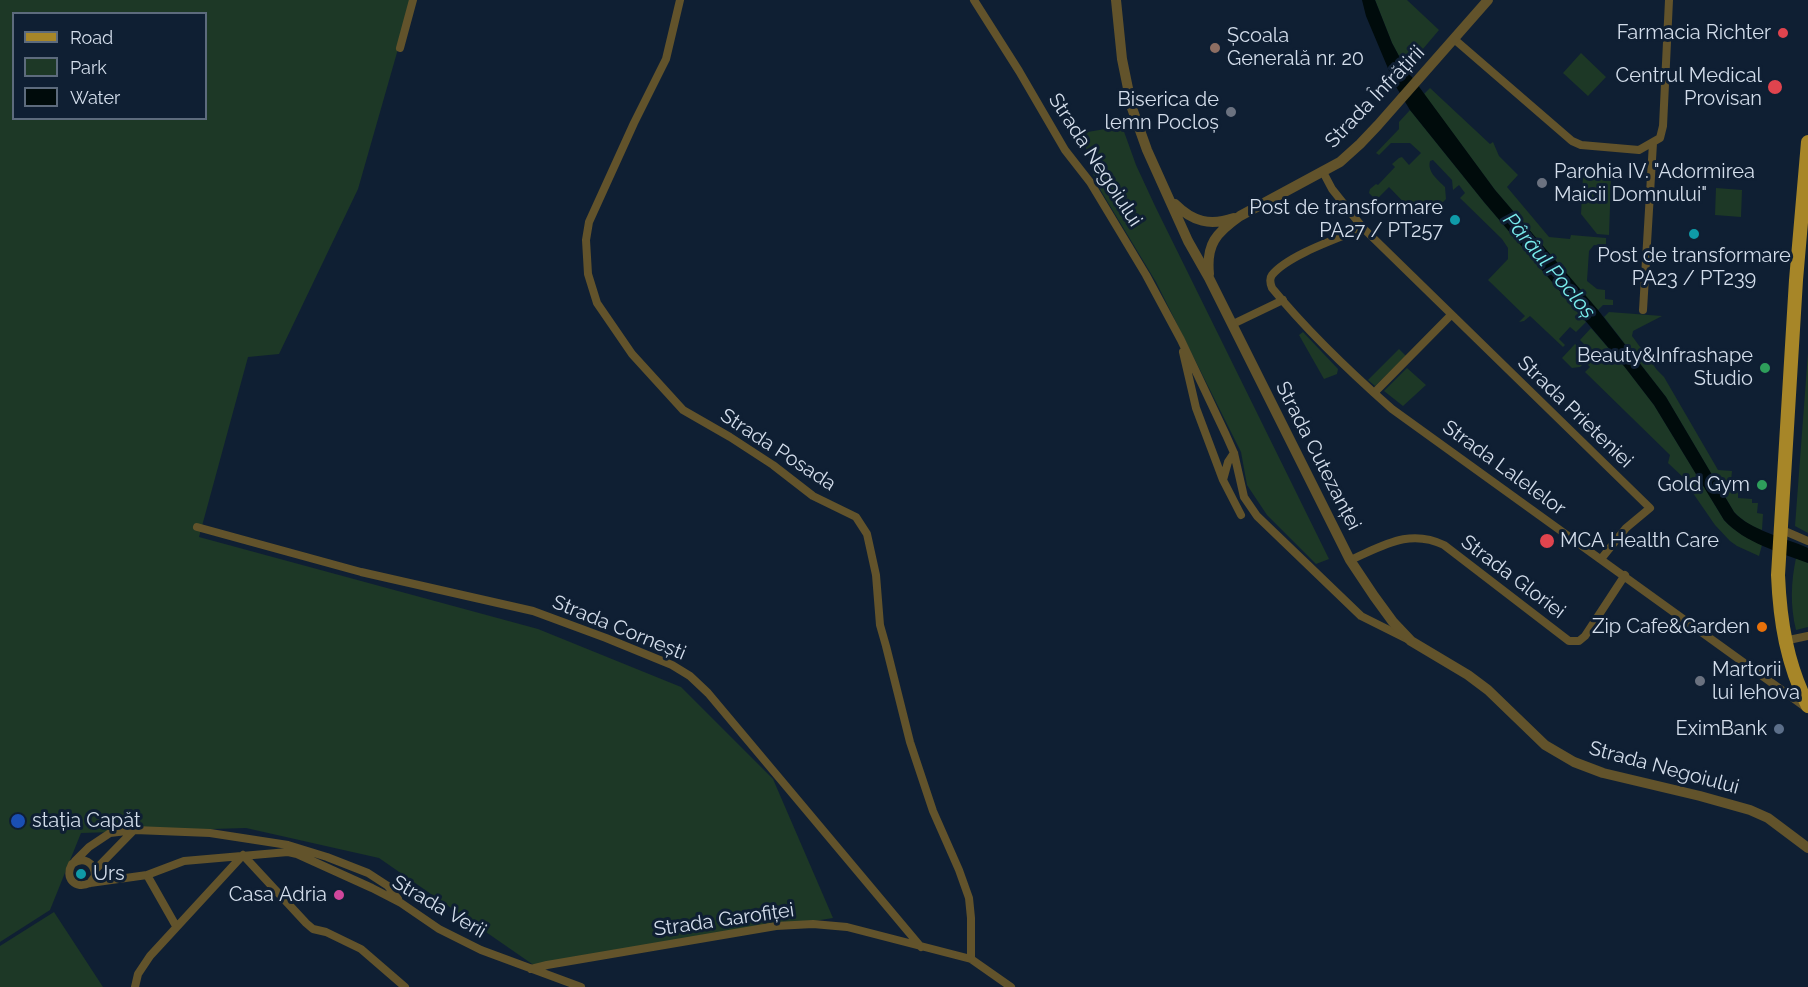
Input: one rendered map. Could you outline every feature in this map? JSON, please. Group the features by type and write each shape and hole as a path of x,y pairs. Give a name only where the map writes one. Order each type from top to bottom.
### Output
{"main road":[{"path":"1808,142 1796,280 1778,556 1779,609 1784,641 1792,670 1808,707"}],"street":[{"path":"400,48 413,0"},
{"name":"Strada Posada","path":"680,0 666,60 588,222 586,240 588,274 597,303 632,354 683,410 773,465 813,496 856,517 867,534 876,575 880,625 910,742 933,811 969,898 971,959"},
{"name":"Strada Negoiului","path":"974,0 1065,150 1090,182 1146,275 1182,342 1234,453 1244,497 1257,516 1281,541 1361,616 1411,640 1468,675 1488,690 1545,745 1574,762 1603,773 1700,795 1750,810 1768,818 1808,848"},
{"name":"Strada Cutezanței","path":"1116,0 1122,59 1132,108 1147,150 1188,241 1233,324 1350,560 1374,596 1411,640"},
{"name":"Strada Înfrățirii","path":"1213,242 1226,226 1240,216 1340,162 1360,144 1420,79 1488,0"},
{"path":"1454,39 1572,141 1581,145 1639,150 1660,138 1663,126 1669,0"},
{"path":"1643,310 1653,143"},
{"name":"Strada Prieteniei","path":"1323,172 1332,189 1363,228 1650,508 1626,528 1601,559"},
{"path":"1170,198 1172,212 1184,243 1213,298 1233,324 1283,300"},
{"name":"Strada Cutezanței","path":"1170,198 1185,214 1204,221"},
{"name":"Strada Înfrățirii","path":"1204,221 1224,221 1240,216"},
{"path":"1209,278 1208,259 1213,242 1214,229 1204,221 1195,222 1188,228 1188,241 1198,249 1203,249 1213,242"},
{"name":"Strada Lalelelor","path":"1363,228 1297,256 1271,276 1269,282 1272,288 1318,340 1392,409 1808,707"},
{"path":"1374,393 1451,315"},
{"name":"Strada Negoiului","path":"1182,342 1196,408 1224,480 1241,515"},
{"path":"1224,480 1228,462 1234,453"},
{"name":"Strada Cornești","path":"197,527 362,572 533,610 672,665 690,676 708,693 921,947"},
{"path":"1780,529 1808,542"},
{"name":"Strada Gloriei","path":"1350,560 1402,539 1419,537 1432,540 1444,545 1569,641 1579,641 1585,636 1624,575"},
{"path":"1784,641 1808,636"},
{"path":"94,870 135,830"},
{"path":"243,855 184,861 147,875 81,886 73,882 69,875 72,864 89,847 110,833 135,830 210,833 298,848 369,873 388,885 401,903"},
{"name":"Strada Verii","path":"243,855 283,851 297,854 401,903 439,929 481,950 581,987"},
{"path":"135,987 138,974 144,965 176,926 243,855"},
{"path":"243,855 306,923 361,949 405,987"},
{"path":"72,864 82,860 88,861 95,876 90,883"},
{"path":"147,875 176,926"},
{"name":"Strada Garofiței","path":"531,970 547,965 776,926 813,924 847,927 921,947"},
{"path":"921,947 971,959 1011,987"}],"green space":[{"path":"0,0 412,0 358,189 279,354 248,357 199,537 538,629 681,687 773,779 833,918 535,966 379,858 246,828 81,833 50,910 0,942"},
{"path":"1375,0 1407,0 1439,30 1406,69 1392,43"},
{"path":"1581,53 1606,77 1588,96 1563,73"},
{"path":"1430,88 1490,144 1493,142 1499,156 1518,175 1507,187 1549,237 1570,239 1571,235 1606,238 1606,246 1594,245 1589,251 1587,281 1597,289 1605,290 1605,299 1613,300 1613,305 1603,305 1598,310 1495,190 1424,94"},
{"path":"1410,110 1484,202 1586,322 1576,332 1570,327 1559,339 1565,345 1563,347 1530,316 1519,322 1525,316 1488,280 1508,259 1508,248 1502,239 1460,198 1465,193 1459,185 1453,190 1452,180 1433,160 1430,161 1430,169 1445,187 1446,199 1432,213 1426,207 1417,216 1389,187 1376,200 1369,193 1370,189 1378,185 1395,167 1392,164 1399,158 1402,157 1409,165 1421,153 1410,143 1391,143 1379,155 1376,153 1399,129 1399,122"},
{"path":"1122,126 1136,165 1155,206 1329,559 1316,564 1267,515 1247,485 1241,452 1156,282 1095,181 1082,133"},
{"path":"1583,176 1611,177 1609,235 1597,234 1581,214"},
{"path":"1716,188 1742,190 1741,217 1715,215"},
{"path":"1609,312 1662,316 1633,331 1632,336 1664,377 1718,470 1732,471 1730,491 1738,491 1738,498 1752,499 1752,503 1758,503 1757,513 1763,514 1762,530 1747,523 1734,512 1666,397 1604,317"},
{"path":"1591,328 1654,405 1724,520 1732,528 1762,545 1759,556 1737,546 1715,525 1685,479 1668,463 1670,455 1585,372 1590,367 1585,362 1580,367 1572,368 1562,358 1575,344 1580,348 1584,344 1580,340"},
{"path":"1303,332 1338,369 1337,374 1324,379 1299,335"},
{"path":"1399,349 1406,356 1375,386 1368,380"},
{"path":"1808,353 1808,533 1795,526"},
{"path":"1407,368 1426,385 1403,406 1384,391"},
{"path":"1796,558 1808,563 1808,627 1796,630 1792,594"},
{"path":"54,912 103,987 0,987 0,946"}],"water":[{"name":"Pârâul Pocloș","path":"1362,0 1375,0 1392,43 1406,69 1495,190 1598,310 1666,397 1734,512 1741,519 1759,529 1808,548 1808,563 1752,541 1724,520 1654,405 1410,110 1395,85 1366,16"}],"place":[{"name":"Farmacia Richter","path":"1783,33"},
{"name":"Școala Generală nr. 20","path":"1215,48"},
{"name":"Centrul Medical Provisan","path":"1775,87"},
{"name":"Biserica de lemn Pocloș","path":"1231,112"},
{"name":"Parohia IV. \"Adormirea Maicii Domnului\"","path":"1542,183"},
{"name":"Post de transformare PA27 / PT257","path":"1455,220"},
{"name":"Post de transformare PA23 / PT239","path":"1694,234"},
{"name":"Beauty&Infrashape Studio","path":"1765,368"},
{"name":"Gold Gym","path":"1762,485"},
{"name":"MCA Health Care","path":"1547,541"},
{"name":"Zip Cafe&Garden","path":"1762,627"},
{"name":"Martorii lui Iehova","path":"1700,681"},
{"name":"EximBank","path":"1779,729"},
{"name":"stația Capăt","path":"18,821"},
{"name":"Urs","path":"81,874"},
{"name":"Casa Adria","path":"339,895"}]}
